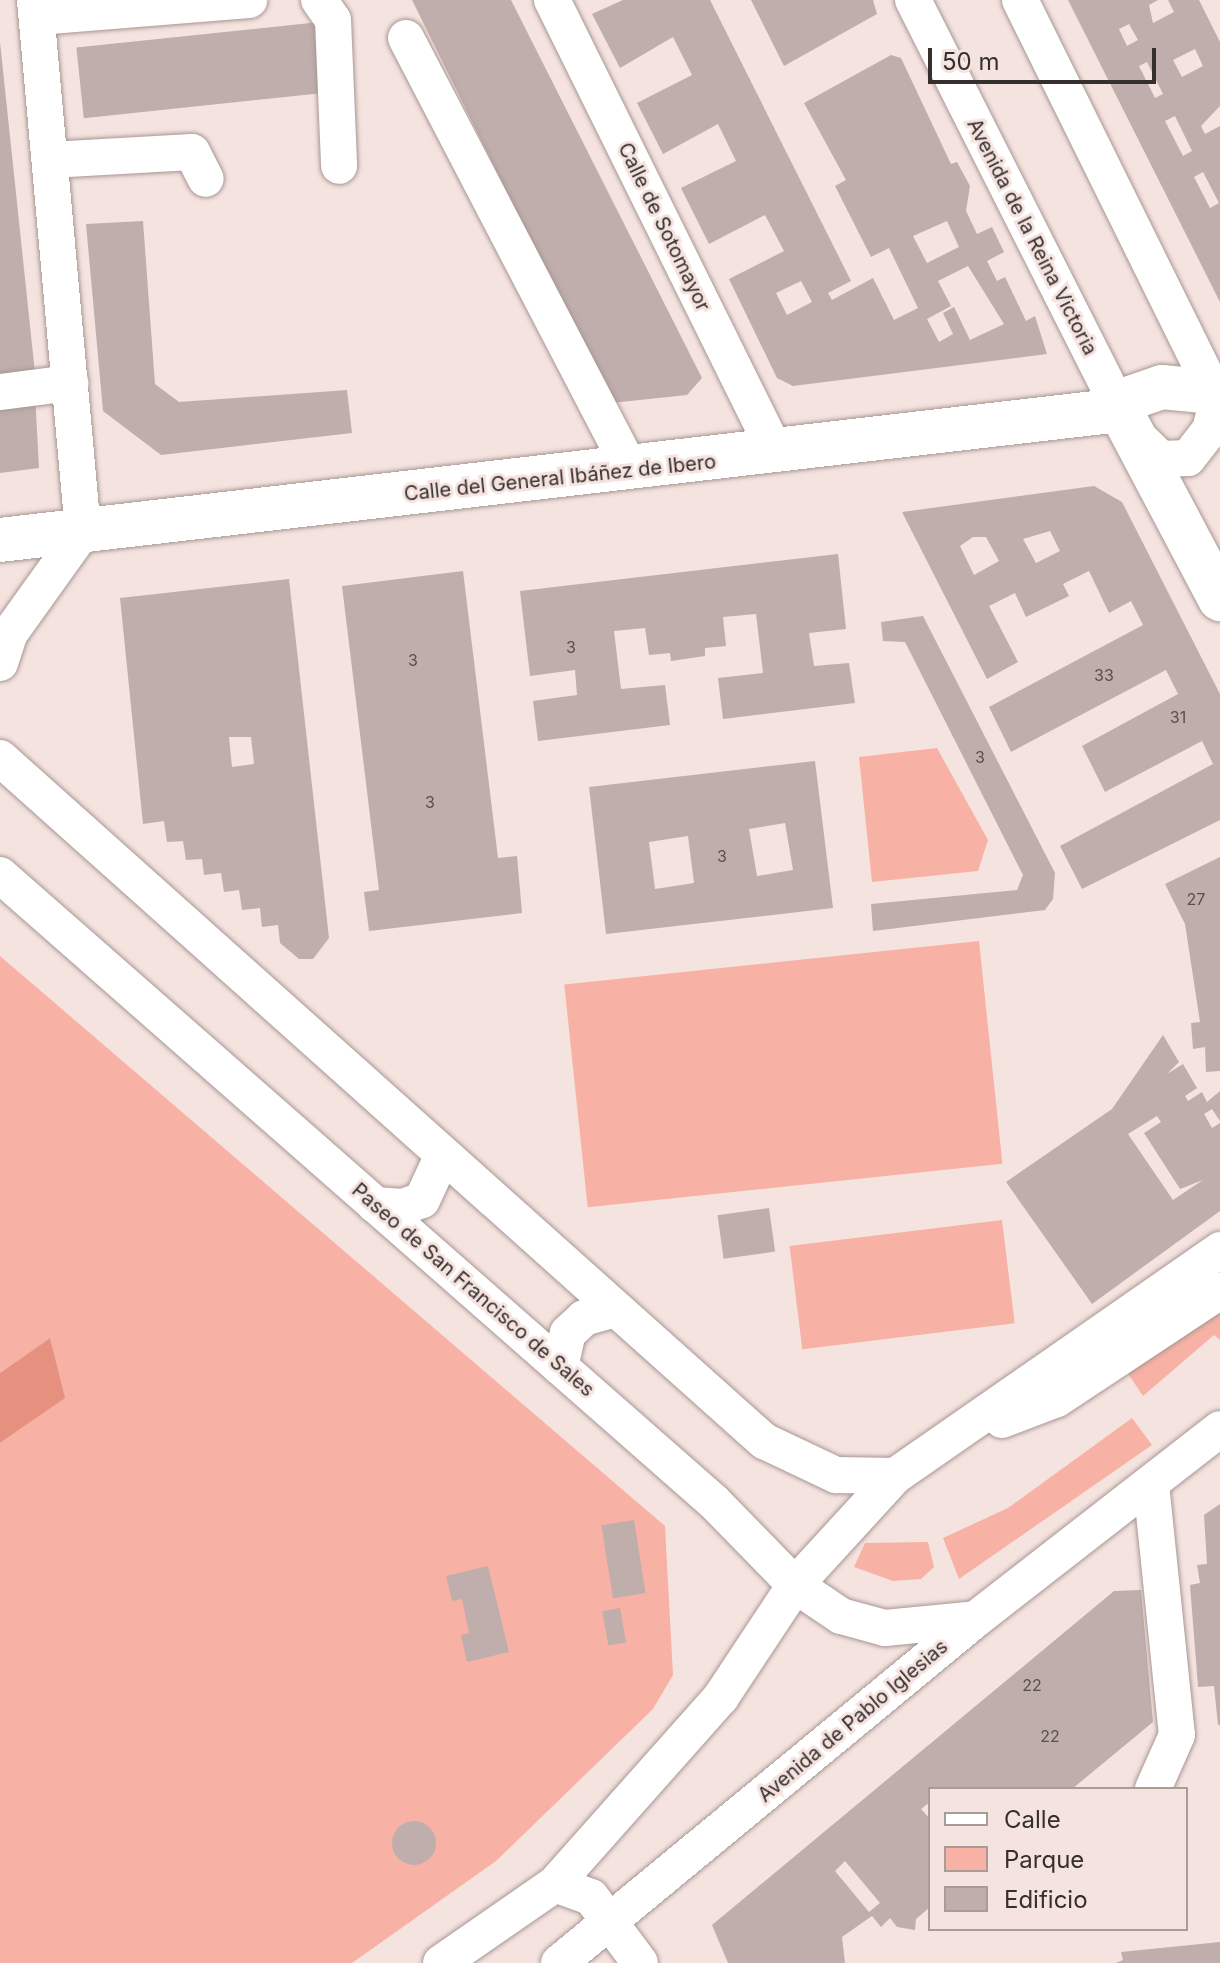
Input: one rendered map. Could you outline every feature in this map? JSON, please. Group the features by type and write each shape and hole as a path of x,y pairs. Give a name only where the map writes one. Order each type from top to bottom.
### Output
{"main road":[{"path":"1126,420 1133,397 1162,387 1218,395"},
{"name":"Calle del General Ibáñez de Ibero","path":"0,540 776,453 1126,420"},
{"name":"Avenida de la Reina Victoria","path":"1126,420 1220,599"}],"street":[{"path":"0,663 10,633 83,531 36,8 249,0"},
{"path":"319,0 333,20 339,166"},
{"name":"Calle de Sotomayor","path":"552,0 776,453"},
{"name":"Avenida de la Reina Victoria","path":"913,0 1126,420 1161,459 1188,458 1210,430 1218,395"},
{"path":"1020,0 1218,395"},
{"path":"406,38 631,470"},
{"path":"50,160 192,152 206,179"},
{"path":"0,392 70,383"},
{"path":"0,758 612,1310 776,1450 836,1475 895,1476"},
{"name":"Paseo de San Francisco de Sales","path":"0,875 714,1502 795,1585 841,1616 885,1628 976,1619"},
{"path":"375,1205 403,1207 422,1200 442,1157"},
{"path":"427,1250 447,1201 481,1191"},
{"path":"441,1963 555,1884 729,1687 795,1585 895,1476 954,1438 1220,1250"},
{"path":"520,1332 546,1324 559,1311 572,1274"},
{"path":"954,1438 1057,1399 1220,1291"},
{"path":"560,1367 568,1333 584,1318 612,1310"},
{"name":"Avenida de Pablo Iglesias","path":"577,1958 612,1924 976,1619 1220,1429"},
{"name":"Avenida de Pablo Iglesias","path":"1151,1484 1220,1447"},
{"path":"1151,1484 1177,1735 1154,1787"},
{"path":"555,1884 591,1897 640,1963"}],"green space":[{"path":"937,748 988,840 978,871 872,882 859,757"},
{"path":"979,941 1002,1164 588,1207 564,985"},
{"path":"0,956 665,1526 673,1675 653,1709 496,1861 352,1963 0,1963 0,1443 64,1398 50,1338 0,1373"},
{"path":"1002,1220 1015,1323 802,1349 790,1246"},
{"path":"1220,1306 1220,1340 1214,1335 1143,1396 1125,1369"},
{"path":"1132,1418 1152,1445 959,1579 943,1538 1008,1508"},
{"path":"928,1542 934,1567 921,1579 893,1581 854,1567 865,1543"}],"shaded area":[{"path":"50,1338 65,1398 0,1443 0,1373"}],"building":[{"path":"412,0 511,0 702,378 687,395 611,403"},
{"path":"623,0 710,0 851,281 828,293 832,300 873,278 894,320 918,308 889,248 871,257 835,186 846,180 804,103 891,55 901,58 951,164 957,162 970,186 966,211 977,234 992,227 1004,252 987,261 997,281 1005,277 1026,321 1035,316 1047,354 793,386 777,378 729,279 784,251 765,215 709,244 681,188 736,161 718,124 663,154 637,103 692,75 673,37 620,68 592,14","holes":["947,221 959,247 927,263 913,236","968,266 1004,324 970,340 954,307 943,313 953,334 939,342 927,319 951,306 938,281","801,281 812,302 787,315 776,293"]},
{"path":"751,0 873,0 877,14 784,66"},
{"path":"1068,0 1158,0 1149,5 1153,23 1174,12 1168,0 1199,0 1220,42 1220,106 1201,126 1205,134 1220,126 1220,302","holes":["1129,24 1138,40 1127,46 1119,29","1195,49 1203,66 1182,77 1173,60","1147,62 1163,94 1155,98 1139,66","1175,116 1192,151 1183,156 1165,121","1203,172 1219,203 1210,208 1194,177"]},
{"path":"320,22 327,93 84,118 76,48"},
{"path":"0,42 35,373 0,378"},
{"path":"143,221 155,384 179,402 347,390 352,433 161,455 103,411 86,224"},
{"path":"35,394 39,468 0,473 0,398"},
{"path":"1094,486 1122,502 1220,694 1220,820 1082,889 1060,846 1213,764 1202,741 1105,792 1082,746 1178,694 1166,670 1011,752 989,707 1143,625 1131,601 1109,613 1089,571 1063,584 1069,596 1026,617 1015,593 989,606 1018,662 987,679 902,512","holes":["1050,531 1060,551 1036,563 1023,539","973,537 986,537 999,561 974,575 960,546"]},
{"path":"838,554 846,629 809,633 814,666 849,663 855,703 723,719 718,678 763,673 756,614 723,617 726,646 705,648 705,656 671,661 670,653 649,655 645,628 614,631 621,689 665,685 670,725 538,741 533,701 577,695 575,670 530,676 520,591"},
{"path":"463,571 498,858 517,856 522,913 369,931 364,892 379,890 342,586"},
{"path":"289,579 329,938 313,959 299,959 280,943 278,925 262,927 260,908 242,910 239,890 224,892 221,873 204,875 202,859 186,860 183,841 167,842 164,821 143,824 120,598","holes":["229,737 251,737 254,764 232,767"]},
{"path":"923,616 1055,873 1053,899 1045,910 873,931 871,904 1017,890 1023,875 905,642 883,641 881,622"},
{"path":"815,761 833,908 606,934 589,787","holes":["785,823 793,870 757,876 749,829","688,836 694,883 655,889 649,842"]},
{"path":"1220,857 1220,1071 1206,1072 1205,1047 1193,1049 1191,1023 1200,1022 1185,924 1165,884"},
{"path":"1163,1035 1179,1062 1167,1074 1183,1064 1197,1088 1185,1096 1188,1101 1202,1092 1207,1102 1220,1091 1220,1121 1212,1109 1204,1114 1212,1128 1220,1123 1220,1211 1092,1304 1006,1182 1112,1109","holes":["1157,1116 1161,1122 1144,1133 1180,1189 1203,1180 1173,1200 1128,1134"]},
{"path":"769,1208 775,1252 724,1259 718,1215"},
{"path":"1220,1504 1218,1725 1214,1686 1198,1687 1190,1585 1200,1583 1197,1565 1207,1564 1204,1515"},
{"path":"634,1520 646,1593 613,1598 601,1525"},
{"path":"488,1566 509,1652 467,1662 461,1635 469,1633 462,1599 452,1601 446,1576"},
{"path":"1141,1590 1153,1722 1074,1787 928,1787 928,1804 921,1809 928,1817 928,1909 916,1919 915,1930 897,1927 890,1918 881,1927 872,1916 842,1937 845,1963 728,1963 712,1925 1114,1591","holes":["845,1861 880,1903 869,1912 835,1871"]},
{"path":"620,1608 626,1642 608,1646 602,1611"},
{"path":"414,1821 429,1828 436,1843 429,1858 414,1865 399,1858 392,1843 399,1828"},
{"path":"1220,1942 1220,1963 1116,1963 1123,1960 1121,1952"}]}
